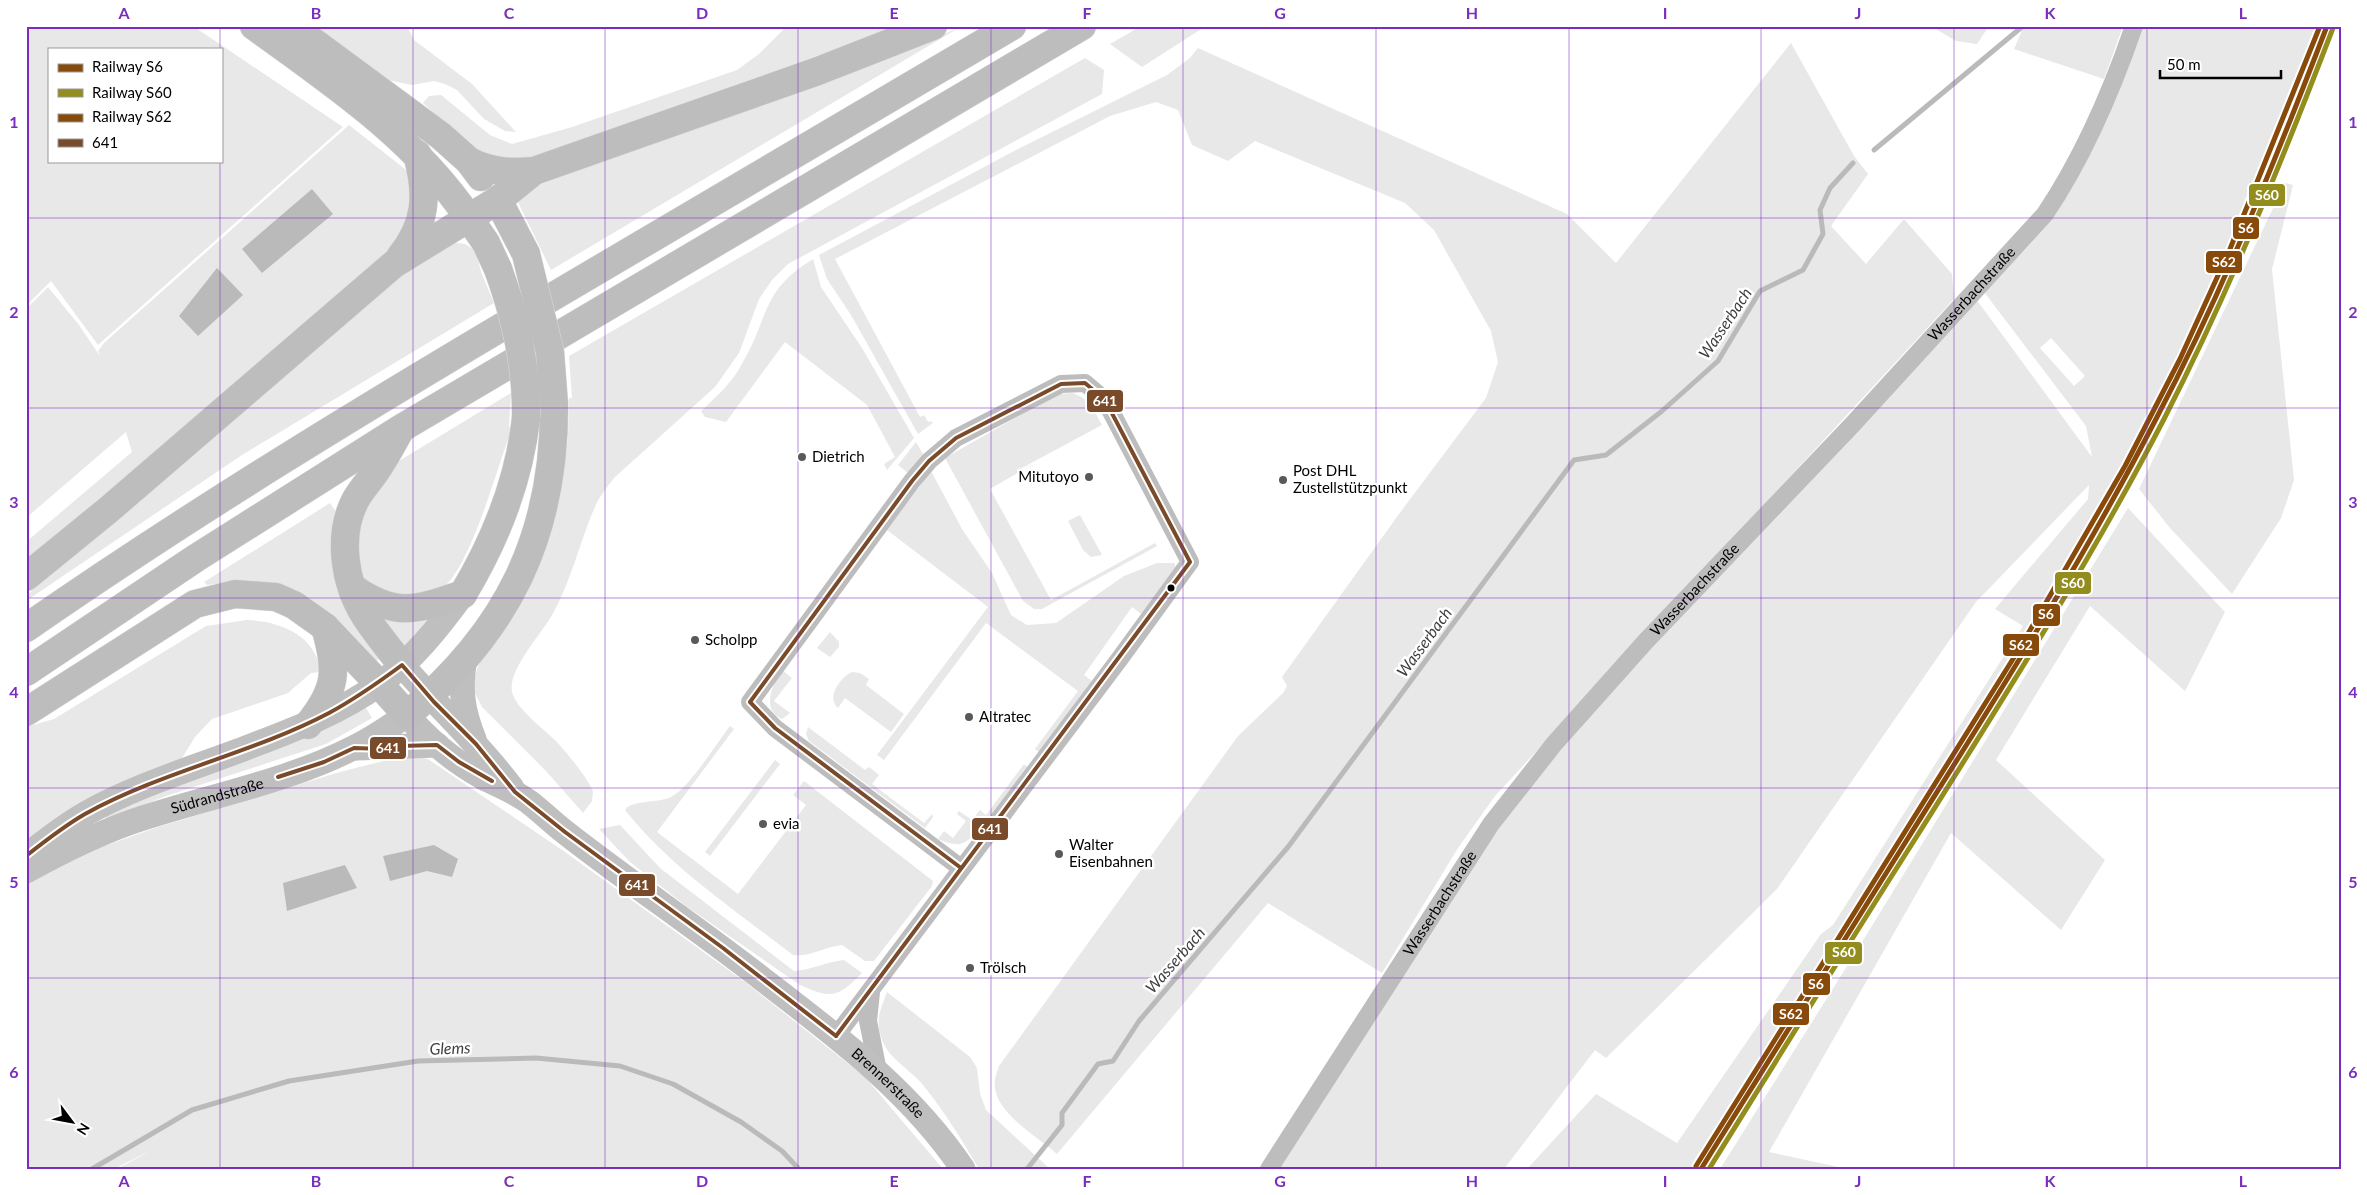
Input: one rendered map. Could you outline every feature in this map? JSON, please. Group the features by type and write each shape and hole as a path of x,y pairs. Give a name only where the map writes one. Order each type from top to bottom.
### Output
{"main road":[{"path":"254,26 313,69 469,161 487,170 510,173 534,171 818,71 933,26"},
{"path":"292,26 394,116 417,154 453,194 486,243 508,296 519,339 525,385 526,418 519,462 500,523 483,560 463,594 425,606 391,608 378,603 353,588"},
{"path":"26,628 183,522 288,455 643,242 1012,26"},
{"path":"26,672 204,553 400,429 1082,26"},
{"path":"394,264 412,242 422,216 423,186 417,154"},
{"path":"26,712 195,604 218,597 254,594 276,597 294,605 325,627 406,715 429,696 465,659 490,627 511,593 527,560 539,527 547,493 552,455 554,404 550,352 526,254 498,200 469,161"},
{"path":"26,577 115,504 394,264 498,200 534,171"},
{"path":"400,429 381,465 356,500 350,514 344,547 346,565 364,614 402,665"},
{"name":"Südrandstraße","path":"26,856 85,814 126,795 308,725 344,706 379,684 402,665 424,644 463,594"},
{"path":"308,725 322,707 332,682 331,648 325,627"},
{"path":"465,659 461,690 467,722 476,744"},
{"name":"Brennerstraße","path":"402,665 476,744 515,792 597,857 723,948 878,1071 929,1123 963,1169"},
{"name":"Südrandstraße","path":"26,871 59,852 98,834 142,818 295,772 354,748 372,739 406,715"},
{"name":"Brennerstraße","path":"406,715 437,745 482,776 515,792"},
{"path":"354,748 437,745"}],"street":[{"name":"Wasserbachstraße","path":"1269,1169 1491,824 1554,744 1646,641 1852,425 2045,214 2069,179 2090,139 2134,26"},
{"path":"836,1036 1122,657 1190,562 1105,400 1085,383 1061,384 956,438 929,461 912,481 750,702 775,728 961,868"},
{"path":"871,991 868,1021 878,1071"}],"shaded area":[{"path":"26,26 193,26 343,127 98,345 51,281 26,306"},
{"path":"309,26 407,26 414,40 472,84 516,132 505,131 484,119 457,90 445,84 434,81 412,85 383,79"},
{"path":"787,26 901,26 514,164 478,152 423,103 429,96 441,95 490,135 512,144 572,127 737,70 759,54"},
{"path":"1141,26 1206,26 1142,67 1110,44"},
{"path":"1931,26 1989,26 1977,44 1956,41"},
{"path":"2024,26 2123,26 2104,79 2014,49"},
{"path":"2141,26 2318,26 2246,210 2196,323 2092,527 2015,656 1695,1169 1527,1169 1596,1094 1677,1143 1821,934 1833,925 2023,626 1995,609 2088,499 2089,485 1976,602 1777,889 1606,1058 1595,1050 1504,1169 1276,1169 1464,878 1544,764 1733,556 1976,299 2092,457 2086,426 1984,292 2047,223","holes":["2051,338 2085,376 2074,386 2040,348"]},
{"path":"957,29 551,270 514,194"},
{"path":"1791,43 1854,156 1868,174 1831,226 1866,264 1904,219 1952,274 1954,299 1495,796 1458,848 1382,973 1268,903 1057,1154 1017,1122 1000,1103 995,1081 999,1066 1238,736 1283,693 1287,686 1282,677 1399,514 1486,398 1498,362 1491,331 1434,230 1405,203 1255,141 1228,161 1192,145 1178,110 1156,102 1110,116 835,259 920,417 924,415 928,422 931,421 933,423 918,434 851,315 827,279 819,255 1016,150 1167,75 1190,58 1198,48 1567,214 1616,263"},
{"path":"1085,58 1104,70 1102,94 788,264 772,280 759,299 739,353 715,387 615,477 603,492 594,509 559,602 525,654 514,676 512,686 516,701 532,720 557,742 576,765 593,791 592,801 583,813 546,771 482,707 474,691 473,683 477,669 561,488 568,438 569,398 572,398 569,356"},
{"path":"349,125 405,169 413,187 414,196 411,215 401,242 26,567 26,542 132,452 126,432 26,518 26,309 48,287 79,325 100,356 98,351 104,343"},
{"path":"2285,183 2293,185 2272,269 2294,480 2281,518 2232,594 2170,528 2139,489"},
{"path":"312,189 333,214 262,273 242,249"},
{"path":"448,242 465,244 476,251 481,272 494,303 242,455 26,601 26,596 399,277"},
{"path":"813,259 821,287 862,348 914,438 887,470 884,464 895,457 867,405 785,342 726,422 705,417 701,411 724,388 739,369 775,293 796,271"},
{"path":"217,268 243,295 198,336 179,316"},
{"path":"511,393 509,427 513,426 482,515 464,558 454,575 444,587 414,602 364,584 354,559 364,501 394,464"},
{"path":"1072,393 1087,401 1102,425 1020,469 1021,471 990,489 1051,600 1155,543 1157,546 1042,609 1034,609 1023,601 945,458 1043,402 1060,394"},
{"path":"916,442 923,454 908,473 898,465"},
{"path":"931,471 962,529 992,573 1011,615 1027,625 1056,623 1124,576 1157,563 1175,563 1175,568 1141,614 1132,607 1084,675 1092,681 1039,752 1035,749 1078,691 986,623 884,760 877,755 988,607 887,530"},
{"path":"330,503 341,519 383,656 376,661 325,610 307,597 225,583 207,585 204,582"},
{"path":"2128,508 2225,612 2185,691 2090,606 1996,760 2105,860 2061,930 1951,833 1769,1152 1848,1169 1720,1169 1859,947"},
{"path":"1080,515 1102,555 1091,557 1083,550 1068,521"},
{"path":"369,608 433,618 401,654"},
{"path":"247,620 271,623 294,632 312,648 320,672 311,673 288,693 212,719 195,737 182,758 26,849 26,727 54,719 206,626"},
{"path":"830,632 839,642 839,647 830,657 817,648"},
{"path":"782,670 792,678 774,701 790,713 782,719 775,715 771,709 770,696"},
{"path":"852,672 860,673 869,679 866,685 904,714 891,732 845,698 838,708 835,704 833,699 836,688"},
{"path":"366,708 372,718 326,744 166,796 107,820 104,815"},
{"path":"730,726 734,729 657,832 738,894 806,805 793,795 804,781 933,881 932,886 874,961 865,961 842,945 805,955 793,955 683,870 643,831 625,810 639,803 666,799 678,792 694,775"},
{"path":"808,727 865,770 869,767 879,775 872,784 924,823 932,814 933,817 925,828 809,741 806,734"},
{"path":"407,755 428,759 565,852 745,982 865,1077 943,1169 117,1169 154,1149 114,1169 26,1169 26,883 68,859 158,827 340,772"},
{"path":"775,760 780,764 710,856 705,852"},
{"path":"1024,764 1028,767 996,811 968,841 960,844 951,844 938,839 944,831 953,838 966,821 957,814 959,811 972,820 980,810 986,815"},
{"path":"620,825 660,868 794,971 844,960 862,973 847,987 834,994 819,993 800,985 686,906 630,862 599,829"},
{"path":"434,845 458,859 452,877 427,871 390,881 383,856"},
{"path":"345,865 357,888 287,911 283,883"},
{"path":"887,992 970,1057 977,1068 980,1093 986,1110 1050,1169 979,1169 931,1095 885,1047 880,1033 879,1021 880,1010"}],"waterway":[{"name":"Wasserbach","path":"1874,150 2023,26"},
{"name":"Wasserbach","path":"1027,1169 1062,1125 1062,1113 1098,1064 1113,1061 1139,1021 1288,847 1574,460 1606,455 1662,411 1718,361 1760,291 1803,270 1823,234 1820,210 1830,188 1853,163"},
{"name":"Glems","path":"92,1169 192,1110 289,1081 418,1061 536,1058 620,1066 673,1084 741,1122 782,1151 799,1169"}],"rail line":[{"name":"S62","path":"1696,1166 2018,651 2125,466 2180,359 2230,249 2320,26"},
{"name":"S6","path":"1701,1169 2006,681 2129,471 2181,369 2248,224 2327,26"},
{"name":"S60","path":"1709,1169 2013,682 2076,578 2136,472 2188,371 2233,275 2333,28"}],"transit line":[{"name":"641","path":"836,1036 1190,562 1105,400 1085,383 1061,384 956,438 929,461 912,481 750,702 775,728 961,868"},
{"name":"641","path":"26,856 85,814 145,786 269,740 329,713 376,684 402,665 434,702 476,744 515,792 565,832 723,948 836,1036"},
{"name":"641","path":"278,777 324,762 354,748 384,749 399,746 437,745 459,762 492,781"}],"place":[{"name":"Dietrich","path":"802,457"},
{"name":"Mitutoyo","path":"1089,477"},
{"name":"Post DHL Zustellstützpunkt","path":"1283,480"},
{"name":"Scholpp","path":"695,640"},
{"name":"Altratec","path":"969,717"},
{"name":"evia","path":"763,824"},
{"name":"Walter Eisenbahnen","path":"1059,854"},
{"name":"Trölsch","path":"970,968"}]}
